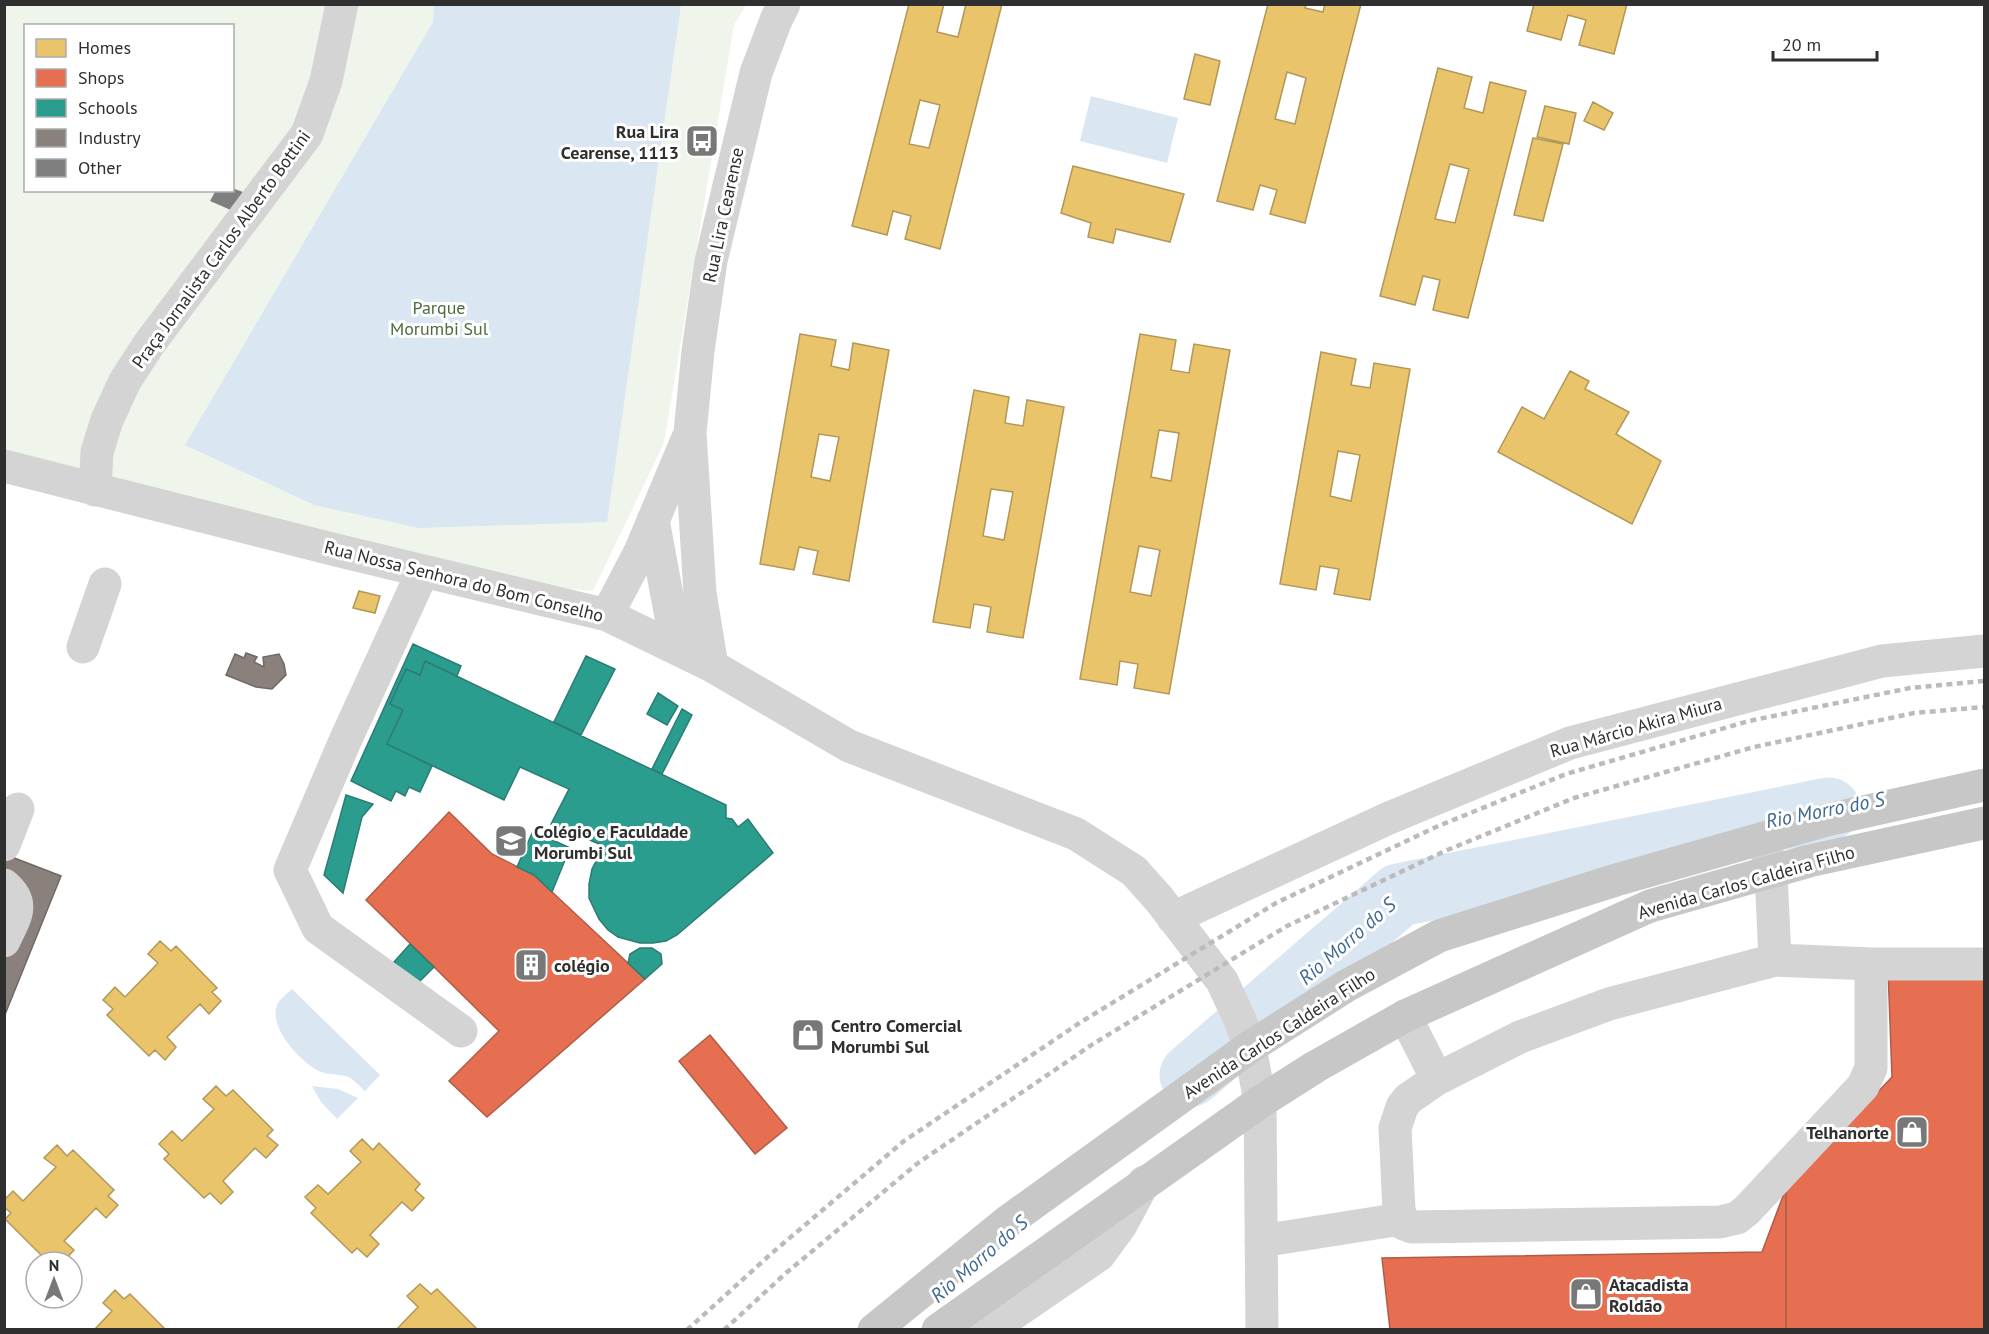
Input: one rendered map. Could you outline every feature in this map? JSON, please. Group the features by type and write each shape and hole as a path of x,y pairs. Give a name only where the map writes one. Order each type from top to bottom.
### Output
{"main road":[{"name":"Avenida Carlos Caldeira Filho","path":"874,1329 1007,1222 1250,1047 1346,986 1440,936 1616,880 1827,820 1984,785"},
{"name":"Avenida Carlos Caldeira Filho","path":"938,1329 1260,1102 1315,1066 1405,1016 1650,906 1809,861 1984,823"}],"street":[{"name":"Praça Jornalista Carlos Alberto Bottini","path":"95,490 97,452 107,420 125,381 156,335 307,134 326,81 342,4"},
{"name":"Rua Lira Cearense","path":"712,666 700,593 690,432 698,351 711,261 756,74 784,4"},
{"name":"Rua Lira Cearense","path":"607,615 640,552 690,432"},
{"name":"Rua Nossa Senhora do Bom Conselho","path":"4,466 340,551 607,615 712,666 849,746 1076,834 1134,871 1222,981 1250,1047 1260,1102 1262,1329"},
{"path":"653,520 676,649"},
{"path":"423,571 345,741 290,870 318,928 461,1031"},
{"path":"83,647 105,584"},
{"name":"Rua Márcio Akira Miura","path":"1173,918 1389,818 1570,743 1730,699 1882,661 1984,651"},
{"path":"4,845 18,809"},
{"path":"1764,838 1771,872 1775,960"},
{"path":"4,885 14,893 18,903 4,941"},
{"path":"1871,964 1871,1068 1868,1077 1863,1086 1748,1210 1737,1218 1720,1222 1412,1227 1404,1224 1401,1219 1395,1128 1402,1107 1408,1099 1437,1079 1520,1036 1609,1004 1775,960 1871,964 1984,964"},
{"path":"1405,1016 1437,1079"},
{"path":"984,1329 1010,1316 1099,1255 1121,1225 1144,1182"},
{"path":"1261,1240 1401,1219"}],"green space":[{"name":"Parque Morumbi Sul","path":"4,5 746,5 734,25 664,443 593,591 500,583 5,455"}],"shaded area":[{"path":"434,5 681,5 607,522 419,528 314,505 185,445 433,22"},
{"path":"1091,96 1178,118 1167,163 1080,141"},
{"path":"292,989 380,1075 365,1091 349,1077 322,1072 311,1066 287,1042 277,1022 276,1012 279,1001"},
{"path":"312,1086 338,1089 358,1098 337,1119 321,1102"}],"building: Homes":[{"path":"909,4 944,4 937,32 958,37 966,4 1002,4 940,249 905,239 911,216 893,211 887,235 852,226","holes":["920,100 940,105 929,148 909,144"]},
{"path":"1268,4 1306,4 1305,8 1323,12 1325,4 1361,4 1305,223 1270,214 1277,190 1260,185 1253,210 1217,201","holes":["1287,72 1306,78 1295,124 1275,119"]},
{"path":"1534,4 1627,4 1614,54 1579,45 1586,20 1568,15 1561,40 1527,31"},
{"path":"1195,54 1220,61 1210,105 1184,99"},
{"path":"1438,68 1472,77 1464,108 1483,113 1490,82 1526,91 1468,318 1433,310 1440,280 1423,276 1415,305 1380,296","holes":["1450,164 1469,169 1455,223 1435,219"]},
{"path":"1593,102 1613,113 1604,130 1584,121"},
{"path":"1545,106 1576,113 1569,144 1537,137"},
{"path":"1533,138 1563,144 1543,221 1514,215"},
{"path":"1073,166 1184,194 1170,242 1116,229 1113,243 1088,237 1091,223 1061,213"},
{"path":"800,334 836,340 831,366 849,370 853,343 889,350 849,581 813,574 818,551 799,547 794,570 760,564","holes":["819,434 839,437 830,481 811,477"]},
{"path":"1140,334 1176,340 1171,370 1189,373 1194,344 1230,350 1169,694 1134,688 1138,664 1120,661 1117,685 1080,679","holes":["1159,430 1179,433 1171,481 1151,477","1139,546 1160,550 1151,596 1130,592"]},
{"path":"1321,352 1356,359 1351,385 1370,388 1374,363 1410,369 1370,600 1334,594 1339,569 1320,566 1316,590 1280,584","holes":["1338,451 1360,455 1351,501 1330,496"]},
{"path":"1570,371 1589,381 1585,389 1629,412 1616,434 1661,461 1632,524 1498,452 1522,407 1544,419"},
{"path":"974,390 1009,397 1005,423 1023,426 1027,400 1064,407 1023,638 987,632 991,607 974,604 970,628 933,622","holes":["991,489 1013,492 1004,540 983,536"]},
{"path":"359,591 380,596 375,613 353,608"},
{"path":"160,941 171,951 176,946 217,988 212,992 221,1001 209,1014 200,1004 167,1037 176,1047 165,1060 155,1050 149,1056 107,1015 113,1009 103,1000 115,987 125,997 158,963 148,954"},
{"path":"216,1086 226,1096 233,1090 273,1130 267,1136 278,1145 266,1158 255,1148 223,1181 233,1192 221,1204 210,1193 204,1198 164,1159 169,1154 159,1144 172,1131 182,1141 214,1109 203,1099"},
{"path":"362,1139 373,1150 379,1143 420,1184 415,1190 424,1198 412,1211 402,1202 370,1235 379,1244 367,1257 357,1248 352,1253 311,1213 316,1208 305,1197 318,1185 328,1194 361,1162 350,1151"},
{"path":"57,1145 67,1156 73,1150 114,1190 108,1196 118,1205 106,1218 96,1208 64,1241 74,1250 36,1250 5,1219 11,1213 4,1207 4,1200 13,1191 23,1201 56,1167 44,1158"},
{"path":"420,1284 431,1294 437,1289 477,1329 396,1330 418,1307 407,1296"},
{"path":"115,1290 124,1299 130,1294 166,1330 94,1330 112,1311 103,1303"}],"building: Shops":[{"name":"colégio","path":"449,812 492,854 534,875 645,979 487,1117 449,1081 499,1031 366,900"},
{"name":"Telhanorte","path":"1984,966 1984,1330 1786,1330 1786,1188 1892,1077 1888,969"},
{"path":"710,1035 787,1128 755,1154 679,1061"},
{"name":"Atacadista Roldão","path":"1786,1188 1786,1330 1390,1330 1382,1258 1762,1252"}],"building: Schools":[{"path":"413,644 461,666 457,676 425,661 420,675 406,669 390,704 403,710 387,744 432,766 420,792 409,787 405,796 396,791 391,801 351,781"},
{"path":"586,656 615,669 581,735 554,722"},
{"path":"425,661 726,805 726,818 732,819 738,827 748,819 773,853 677,935 666,941 640,943 618,937 599,919 589,898 592,869 604,846 551,824 569,789 520,767 504,800 387,744 403,710 390,704 406,669 420,675"},
{"path":"658,693 678,706 667,725 647,714"},
{"path":"682,709 692,715 662,774 652,769"},
{"path":"346,795 373,804 362,817 343,893 324,875"},
{"path":"533,831 570,848 552,892 534,875 517,867"},
{"path":"410,944 434,967 417,984 394,962"},
{"path":"640,948 652,948 661,954 662,964 645,979 628,963 630,954"}],"building: Industry":[{"path":"246,653 257,657 254,662 264,667 263,657 279,654 286,675 272,689 256,687 226,675 235,654 244,658"},
{"path":"4,854 61,876 4,1017"}],"building: Other":[{"path":"234,189 243,192 233,211 210,201 215,192 234,192"}],"waterway":[{"name":"Rio Morro do S","path":"1191,1075 1399,895 1829,809"}],"railway":[{"path":"687,1330 772,1253 904,1141 1081,1022 1276,903 1436,827 1566,774 1749,721 1910,688 1984,681"},
{"path":"724,1330 786,1273 918,1163 1093,1044 1287,926 1445,851 1574,798 1754,747 1914,713 1984,707"}],"place":[{"name":"Rua Lira Cearense, 1113","path":"702,141"},
{"name":"Colégio e Faculdade Morumbi Sul","path":"511,841"},
{"name":"colégio","path":"531,965"},
{"name":"Centro Comercial Morumbi Sul","path":"808,1035"},
{"name":"Telhanorte","path":"1912,1132"},
{"name":"Atacadista Roldão","path":"1586,1294"}]}
